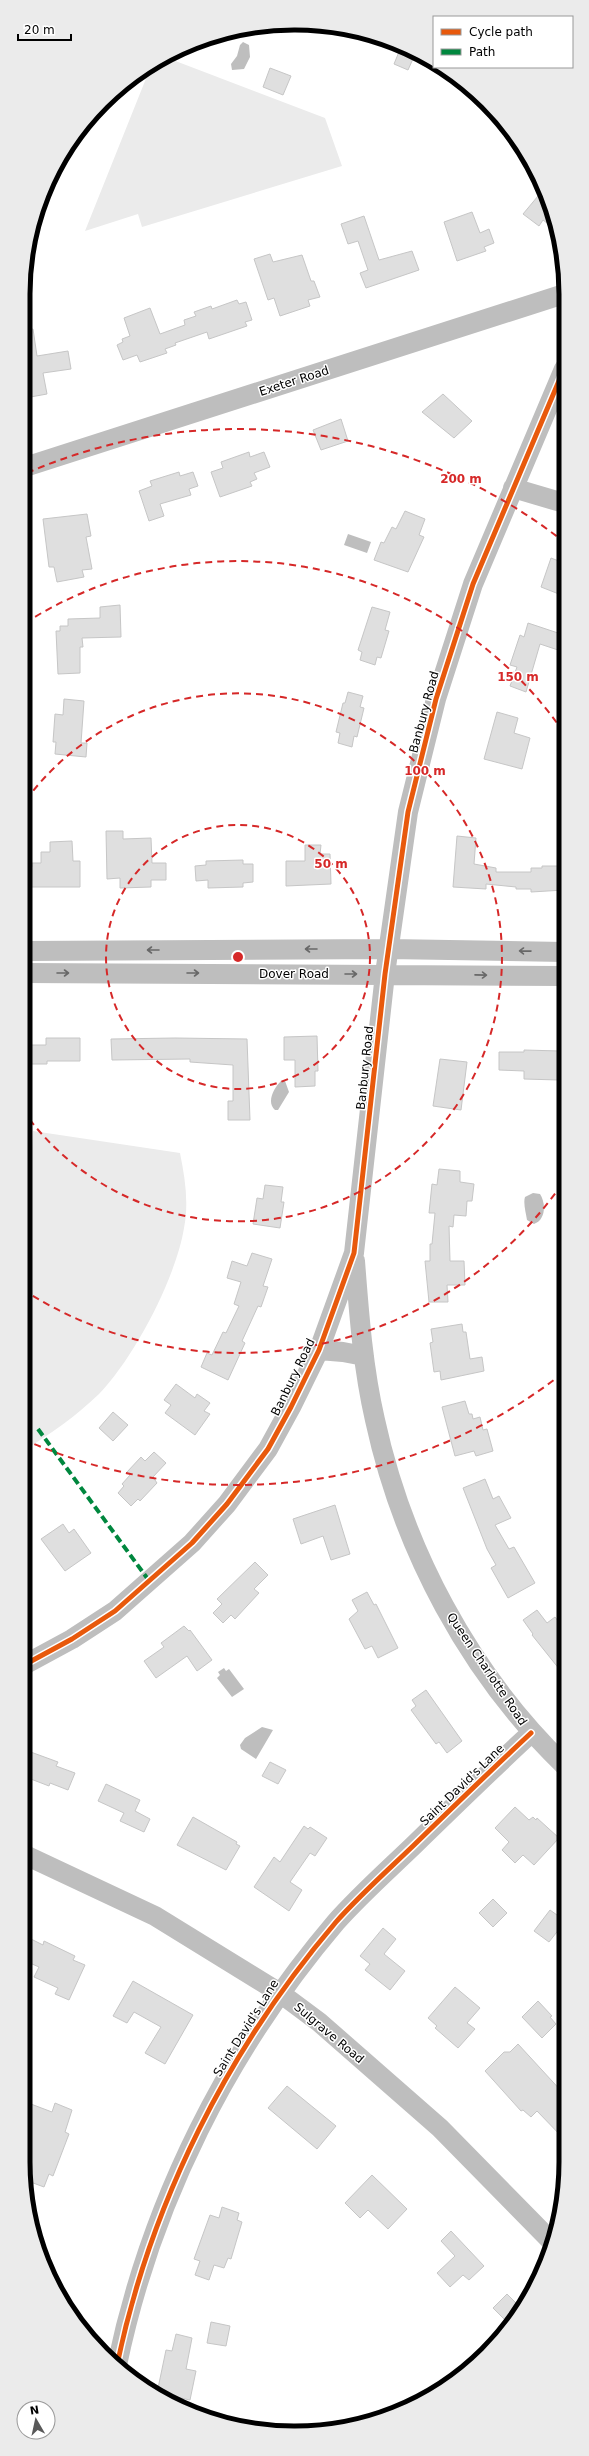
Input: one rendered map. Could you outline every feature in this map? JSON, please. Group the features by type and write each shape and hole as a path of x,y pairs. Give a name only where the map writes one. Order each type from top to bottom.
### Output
{"street":[{"name":"Exeter Road","path":"30,465 559,296"},
{"name":"Banbury Road","path":"30,1662 72,1639 115,1611 192,1543 227,1504 268,1449 291,1407 319,1350 354,1253 389,949 408,812 436,699 473,584 559,381"},
{"path":"513,488 559,502"},
{"name":"Dover Road","path":"30,951 389,949 559,952"},
{"name":"Dover Road","path":"30,973 559,976"},
{"name":"Queen Charlotte Road","path":"354,1253 364,1356 377,1427 407,1527 456,1627 530,1733 559,1760"},
{"path":"319,1350 364,1356"},
{"name":"Saint David's Lane","path":"119,2359 138,2281 177,2174 224,2081 280,1992 343,1915 530,1733"},
{"name":"Sulgrave Road","path":"30,1857 155,1916 280,1992 319,2022 440,2128 548,2238"}],"shaded area":[{"path":"243,42 249,45 250,57 244,69 232,70 231,64 237,56 240,45"},
{"path":"172,60 325,118 342,166 142,227 138,214 85,231 147,76"},
{"path":"348,534 371,542 367,553 344,545"},
{"path":"281,1081 285,1081 289,1092 278,1110 275,1110 272,1107 271,1099 276,1087"},
{"path":"33,1131 180,1153 185,1181 186,1209 184,1228 179,1248 163,1293 152,1316 126,1360 99,1394 63,1424 30,1446 30,1181"},
{"path":"533,1193 540,1194 544,1206 541,1219 534,1224 527,1220 524,1202 525,1197"},
{"path":"224,1668 226,1671 229,1669 244,1689 232,1697 217,1678 220,1675 218,1672"},
{"path":"262,1727 273,1730 256,1759 241,1749 240,1745 245,1738"}],"building":[{"path":"399,51 413,58 408,70 394,64"},
{"path":"270,68 291,76 283,95 263,87"},
{"path":"539,194 550,225 543,220 539,226 523,214"},
{"path":"472,212 480,233 489,229 494,243 484,247 486,251 457,261 444,222"},
{"path":"364,216 379,260 412,251 419,270 366,288 360,273 368,270 358,241 348,244 341,224"},
{"path":"270,254 273,262 302,255 311,281 314,281 320,297 308,300 310,306 280,316 274,298 268,300 254,259"},
{"path":"237,300 239,304 246,302 252,320 245,322 247,326 209,339 207,332 175,343 176,345 165,349 167,353 140,362 137,355 123,360 117,345 123,342 122,339 130,336 124,318 150,308 160,334 185,325 184,320 196,316 194,312 211,306 212,309"},
{"path":"30,329 33,329 37,356 68,351 71,369 43,373 47,394 30,397"},
{"path":"443,394 472,421 454,438 422,412"},
{"path":"341,419 348,441 321,450 313,430"},
{"path":"249,452 250,457 264,452 270,467 254,473 257,479 250,482 252,486 220,497 211,472 223,468 221,462"},
{"path":"179,472 180,476 193,472 198,486 189,489 191,495 160,504 164,516 149,521 139,491 152,486 150,481"},
{"path":"405,511 425,519 419,535 424,537 408,572 374,560 381,542 384,543 392,527 396,529"},
{"path":"87,514 91,536 86,537 92,569 82,570 84,577 57,582 54,567 49,567 43,519"},
{"path":"551,558 559,561 559,594 541,587"},
{"path":"120,605 121,637 82,638 83,647 80,647 80,673 58,674 56,631 60,631 60,626 68,626 68,619 100,618 100,607"},
{"path":"372,607 390,612 385,630 389,631 381,658 377,657 375,665 360,660 362,652 358,650"},
{"path":"528,623 559,633 559,650 540,644 526,692 510,686 517,667 510,665 520,635 524,637"},
{"path":"348,692 363,696 360,707 364,708 357,737 354,736 352,747 338,743 340,733 336,732 343,703 345,703"},
{"path":"64,699 84,701 81,743 87,743 86,757 55,754 56,742 53,742 55,714 63,715"},
{"path":"497,712 518,718 514,733 530,738 522,769 484,759"},
{"path":"106,831 123,831 123,839 151,838 152,863 166,863 166,880 151,880 151,887 120,888 120,878 107,879"},
{"path":"457,836 476,838 474,864 496,868 496,872 531,872 531,868 542,868 542,866 559,866 559,890 531,892 531,889 516,889 516,887 486,884 486,889 453,887"},
{"path":"72,841 73,861 80,861 80,887 30,887 30,867 32,867 32,863 41,863 41,852 50,852 50,842"},
{"path":"305,845 321,845 320,854 330,854 331,884 286,886 286,861 305,861"},
{"path":"243,860 243,864 253,864 253,882 243,883 243,887 208,888 208,880 196,881 195,866 206,865 206,861"},
{"path":"317,1036 318,1071 315,1071 315,1086 295,1087 295,1060 284,1060 284,1037"},
{"path":"46,1038 80,1038 80,1061 47,1061 47,1064 30,1064 30,1045 46,1045"},
{"path":"111,1039 247,1039 250,1120 228,1120 228,1101 233,1101 233,1065 190,1062 190,1059 112,1060"},
{"path":"524,1050 559,1051 559,1080 524,1079 524,1071 499,1070 499,1052 524,1052"},
{"path":"440,1059 467,1062 461,1110 433,1106"},
{"path":"439,1169 460,1171 460,1182 474,1184 472,1201 467,1201 466,1216 454,1215 453,1227 449,1226 450,1261 464,1261 465,1285 447,1285 448,1302 429,1302 425,1261 430,1261 430,1244 432,1244 435,1213 429,1213 432,1184 437,1185"},
{"path":"265,1185 283,1187 281,1202 284,1202 280,1228 253,1224 257,1198 263,1199"},
{"path":"252,1253 272,1259 263,1286 268,1287 261,1307 258,1306 242,1341 245,1343 228,1380 201,1367 207,1353 212,1355 223,1332 226,1333 239,1306 234,1304 241,1282 227,1278 232,1261 247,1266"},
{"path":"462,1324 463,1332 466,1332 470,1359 482,1357 484,1371 441,1380 440,1371 434,1372 430,1343 433,1342 431,1329"},
{"path":"176,1384 195,1398 197,1394 210,1403 204,1411 210,1414 195,1435 165,1413 171,1405 164,1400"},
{"path":"465,1401 469,1414 472,1414 473,1419 480,1417 483,1430 487,1429 493,1451 476,1456 474,1451 455,1456 442,1407"},
{"path":"113,1412 128,1425 113,1441 99,1428"},
{"path":"154,1452 166,1463 153,1477 157,1483 140,1501 138,1499 131,1506 118,1493 124,1486 122,1484 130,1475 127,1472 141,1457 145,1461"},
{"path":"485,1479 493,1499 499,1496 511,1518 495,1525 509,1549 514,1547 535,1583 508,1598 491,1568 496,1565 487,1549 463,1488"},
{"path":"335,1505 350,1554 331,1560 323,1536 301,1544 293,1519"},
{"path":"63,1524 69,1533 74,1529 91,1553 65,1571 41,1539"},
{"path":"255,1562 268,1575 254,1589 259,1593 235,1619 231,1615 223,1623 213,1613 222,1604 217,1599"},
{"path":"367,1592 374,1605 376,1604 398,1648 378,1658 372,1646 365,1649 349,1619 358,1611 352,1600"},
{"path":"537,1610 547,1623 555,1617 559,1622 559,1669 532,1635 533,1634 523,1620"},
{"path":"184,1626 189,1631 190,1630 212,1660 197,1671 187,1656 156,1678 144,1661 164,1647 161,1643"},
{"path":"426,1690 462,1741 447,1753 439,1742 436,1744 411,1710 416,1706 412,1700"},
{"path":"30,1752 58,1762 56,1766 75,1773 68,1790 50,1783 49,1786 30,1779"},
{"path":"270,1762 286,1770 278,1784 262,1776"},
{"path":"106,1784 140,1800 135,1811 150,1819 144,1832 120,1821 124,1813 98,1801"},
{"path":"515,1807 529,1820 533,1817 536,1820 537,1818 559,1838 534,1865 523,1855 515,1863 502,1850 509,1842 495,1828"},
{"path":"193,1817 237,1842 236,1844 240,1846 226,1870 177,1845"},
{"path":"304,1826 308,1829 310,1827 327,1838 315,1856 310,1853 290,1882 302,1890 289,1911 254,1887 274,1857 280,1862"},
{"path":"493,1899 507,1913 493,1927 479,1913"},
{"path":"550,1910 559,1916 559,1929 549,1942 534,1931"},
{"path":"383,1928 396,1939 384,1954 405,1971 390,1990 365,1970 370,1964 360,1956"},
{"path":"31,1939 43,1945 44,1941 75,1956 73,1960 85,1965 69,2000 55,1994 58,1988 34,1977 39,1967 30,1963"},
{"path":"133,1981 193,2015 165,2064 145,2053 161,2027 134,2012 127,2023 113,2016"},
{"path":"455,1987 480,2008 467,2023 475,2029 458,2048 435,2028 437,2026 428,2018"},
{"path":"538,2001 552,2016 550,2017 556,2024 542,2038 522,2017"},
{"path":"518,2044 559,2089 559,2134 537,2111 531,2117 523,2110 521,2111 485,2071 504,2052 510,2052"},
{"path":"287,2086 336,2126 317,2149 268,2108"},
{"path":"55,2103 72,2110 65,2132 69,2134 53,2176 49,2174 44,2187 31,2182 30,2104 52,2112"},
{"path":"372,2175 407,2209 388,2229 368,2210 360,2218 345,2203"},
{"path":"222,2207 239,2213 237,2220 242,2222 231,2259 228,2258 224,2268 214,2265 209,2280 195,2275 200,2261 194,2259 210,2215 219,2218"},
{"path":"451,2231 484,2266 469,2280 463,2275 450,2287 437,2273 455,2256 441,2241"},
{"path":"507,2294 517,2304 506,2321 493,2308"},
{"path":"211,2322 230,2326 226,2346 207,2343"},
{"path":"176,2334 192,2338 186,2369 196,2371 190,2400 173,2396 158,2388 166,2350 172,2351"}],"marked path":[{"path":"38,1429 150,1582"}],"cycle path":[{"path":"30,1662 72,1639 115,1611 192,1543 227,1504 268,1449 291,1407 319,1350 354,1253 385,974 408,812 436,699 473,584 559,381"},
{"path":"119,2359 132,2304 150,2245 173,2187 199,2130 228,2075 261,2022 297,1971 345,1912 531,1733"}]}
